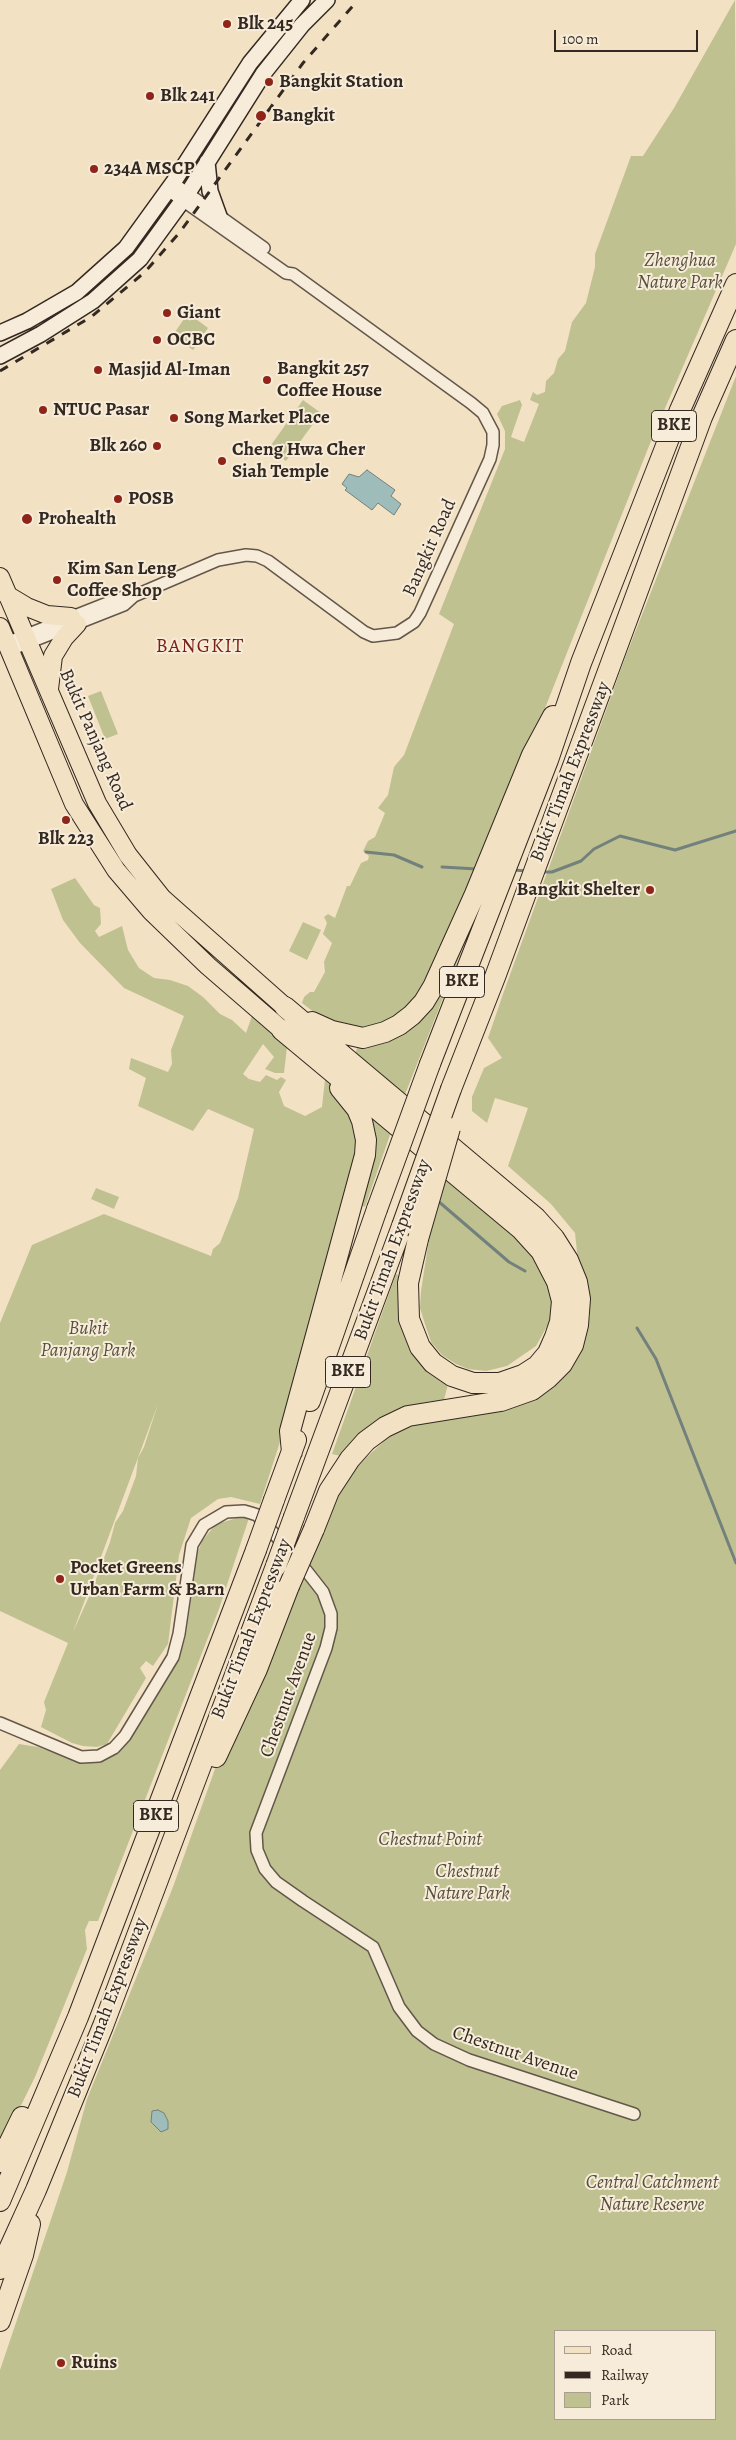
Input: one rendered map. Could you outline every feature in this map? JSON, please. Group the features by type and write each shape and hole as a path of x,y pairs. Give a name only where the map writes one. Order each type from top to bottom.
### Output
{"highway":[{"name":"Bukit Timah Expressway","path":"0,2201 78,2017 256,1550 430,1064 494,901 540,758 581,663 680,410 736,284"},
{"name":"Bukit Timah Expressway","path":"0,2269 36,2190 103,2026 402,1226 454,1096 464,1057 702,417 736,340"},
{"path":"286,1007 332,1031 363,1038 385,1032 399,1025 412,1015 424,1002 433,987 540,758"},
{"path":"286,1007 352,1083 521,1228 541,1251 557,1282 562,1301 560,1322 548,1353 536,1366 523,1375 500,1383 473,1383 452,1376 433,1363 420,1347 409,1319 408,1283 418,1239 454,1096"},
{"path":"185,1805 214,1761 257,1669 289,1586 329,1492 350,1459 366,1441 385,1427 408,1416 501,1401 532,1390 562,1364 573,1345 578,1325 580,1299 577,1282 568,1260 554,1238 536,1218 496,1183 352,1083 282,1030"},
{"path":"292,1452 290,1430 365,1155 366,1140 352,1083"},
{"path":"0,2162 41,2080 78,2017"},
{"path":"0,2321 29,2234 36,2190"}],"main road":[{"path":"0,333 27,321 77,292 126,248 171,187 250,63 302,0"},
{"path":"0,356 41,334 99,296 140,259 186,196 263,74 302,25 327,0"},
{"path":"207,162 210,191 219,216"},
{"name":"Bukit Panjang Road","path":"0,577 97,803 128,855 162,898 286,1007"},
{"path":"7,595 27,607 47,615 74,621 53,656 48,689"},
{"path":"5,640 74,804 116,870 151,911 208,966 282,1030"}],"street":[{"name":"Bangkit Road","path":"171,187 219,216 291,267 293,274"},
{"name":"Bangkit Road","path":"5,640 26,639 124,605 134,596 218,560 246,555 256,556 268,561 364,632 373,636 385,636 402,630 414,622 420,613 490,459 493,432 490,422 471,403 293,274 286,273 186,196"},
{"name":"Chestnut Avenue","path":"0,1723 81,1757 100,1756 114,1748 125,1736 173,1657 179,1634 192,1545 197,1534 211,1520 226,1512 244,1510 257,1514 324,1592 332,1621 326,1648 256,1833 257,1850 265,1869 276,1882 373,1947 399,2008 417,2031 434,2044 469,2060 634,2114"}],"green space":[{"name":"Zhenghua Nature Park","path":"735,0 736,244 653,436 528,751 423,992 399,1017 367,1030 347,1027 319,1016 302,1003 304,997 310,992 314,992 325,972 324,962 332,943 323,934 327,923 324,917 328,914 335,918 347,886 350,886 361,863 368,860 369,856 363,851 368,841 375,837 385,813 378,808 388,795 394,767 404,755 454,624 439,614 505,449 505,431 497,414 502,406 520,400 522,405 511,437 524,442 539,404 530,400 533,392 537,395 545,392 546,381 554,373 558,359 565,351 572,322 586,303 595,267 595,254 631,156 643,156 674,108"},
{"path":"188,313 208,328 193,350 173,335"},
{"name":"Chestnut Nature Park","path":"736,376 736,2440 0,2440 0,2370 67,2172 87,2099 173,1887 236,1710 337,1497 358,1465 391,1435 425,1421 502,1411 536,1397 584,1339 590,1315 587,1287 578,1261 575,1233 551,1204 508,1166 528,1108 495,1098 487,1123 472,1111 472,1097 484,1068 502,1058 488,1038 625,658"},
{"path":"303,400 321,413 286,461 269,448"},
{"path":"101,691 118,734 105,739 88,696"},
{"name":"Bukit Panjang Park","path":"75,878 94,905 100,908 101,924 95,931 99,937 122,926 128,950 139,968 154,978 170,980 188,986 203,997 220,1014 232,1020 246,1033 252,1016 287,1047 284,1073 275,1073 265,1069 274,1057 263,1044 243,1074 249,1079 260,1082 266,1075 277,1080 281,1077 286,1080 279,1092 284,1106 305,1116 322,1107 325,1079 343,1095 361,1149 288,1417 260,1504 231,1497 218,1499 191,1518 179,1555 168,1644 153,1666 146,1661 140,1668 146,1678 107,1744 97,1747 72,1743 41,1727 46,1710 44,1702 68,1643 0,1611 0,1323 32,1245 104,1214 211,1256 213,1249 220,1243 238,1198 254,1129 208,1109 193,1131 138,1106 146,1078 129,1069 131,1058 168,1072 172,1064 171,1050 184,1016 124,988 80,943 63,920 51,889","holes":["158,1404 144,1447 138,1458 136,1476 123,1511 115,1523 92,1590 73,1632"]},
{"path":"475,917 404,1097 354,1057 359,1042 385,1038"},
{"path":"303,922 321,930 307,960 289,951"},
{"path":"364,1112 392,1129 365,1207 361,1205"},
{"path":"447,1174 537,1253 553,1303 550,1321 536,1346 507,1366 486,1371 468,1369 456,1364 442,1355 431,1342 424,1321 420,1308 421,1291 430,1233"},
{"path":"96,1188 119,1197 114,1209 91,1199"},
{"path":"396,1274 402,1277 399,1300 448,1384 444,1400 405,1408 345,1457 332,1454"},
{"path":"241,1517 249,1518 219,1609 98,1921 89,1921 85,1930 87,1949 35,2077 0,2148 0,1770 19,1744 38,1747 86,1763 98,1762 121,1749 179,1659 186,1635 198,1552 202,1541 216,1524"}],"water":[{"path":"367,470 395,490 391,496 401,504 394,515 378,503 372,510 345,490 347,488 342,484 349,474 359,477"},
{"path":"158,2110 164,2113 168,2121 168,2129 161,2132 151,2122 152,2111"}],"waterway":[{"path":"541,872 552,872 581,861 594,849 620,836 675,850 736,831"},
{"path":"366,852 394,855 422,867"},
{"path":"442,867 477,869"},
{"path":"514,870 527,871"},
{"path":"438,1201 509,1262 525,1271"},
{"path":"637,1328 656,1359 736,1563"}],"railway":[{"path":"0,371 91,317 145,272 180,232 303,63 358,0"}],"place":[{"name":"Blk 245","path":"227,24"},
{"name":"Bangkit Station","path":"269,82"},
{"name":"Blk 241","path":"150,96"},
{"name":"Bangkit","path":"261,116"},
{"name":"234A MSCP","path":"94,169"},
{"name":"Giant","path":"167,313"},
{"name":"OCBC","path":"157,340"},
{"name":"Masjid Al-Iman","path":"98,370"},
{"name":"Bangkit 257 Coffee House","path":"267,380"},
{"name":"NTUC Pasar","path":"43,410"},
{"name":"Song Market Place","path":"174,418"},
{"name":"Blk 260","path":"157,446"},
{"name":"Cheng Hwa Cher Siah Temple","path":"222,461"},
{"name":"POSB","path":"118,499"},
{"name":"Prohealth","path":"27,519"},
{"name":"Kim San Leng Coffee Shop","path":"57,580"},
{"name":"Blk 223","path":"66,820"},
{"name":"Bangkit Shelter","path":"650,890"},
{"name":"Pocket Greens Urban Farm & Barn","path":"60,1579"},
{"name":"Ruins","path":"61,2363"}],"district":[{"name":"BANGKIT","path":"200,647"}],"park label":[{"name":"Chestnut Point","path":"430,1840"},
{"name":"Central Catchment Nature Reserve","path":"652,2194"}]}
